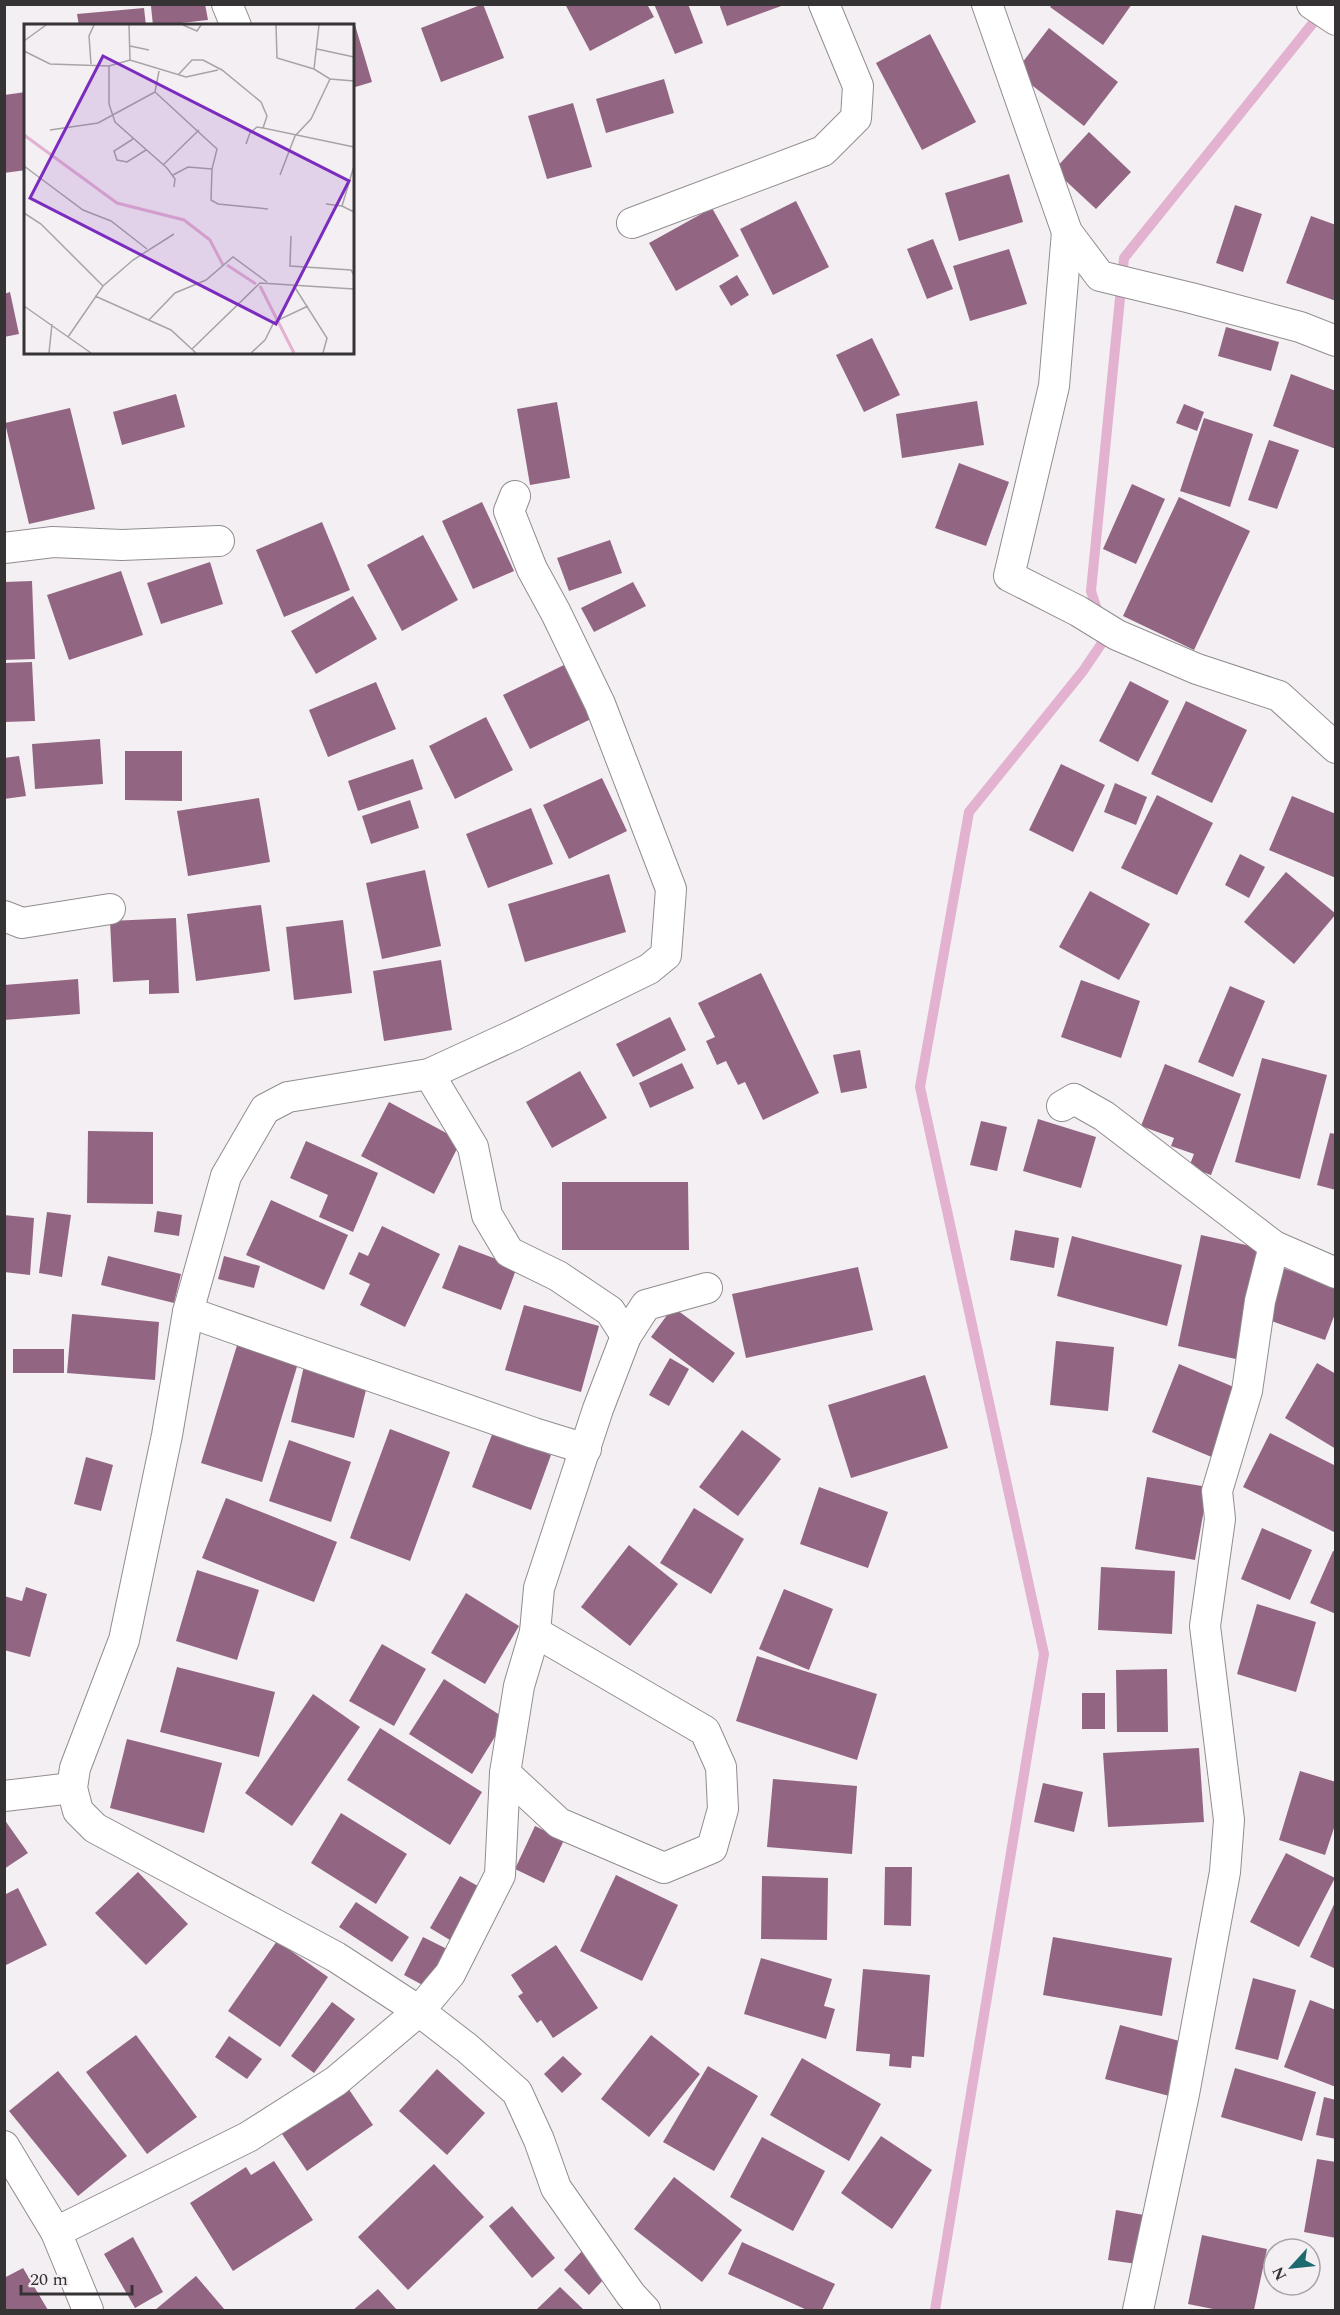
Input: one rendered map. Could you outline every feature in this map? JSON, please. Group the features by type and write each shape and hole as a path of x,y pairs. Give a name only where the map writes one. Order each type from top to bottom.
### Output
{"street":[{"path":"227,4 235,24"},
{"path":"632,223 823,151 856,118 858,86 824,4"},
{"path":"1312,4 1335,20"},
{"path":"993,8 1067,232 1100,276 1300,327 1335,341"},
{"path":"1067,232 1054,386 1009,576 1078,611 1116,635 1197,669 1279,696 1335,748"},
{"path":"515,496 509,511 532,569 600,704 671,889 666,955 649,969 429,1074 288,1097 265,1109 226,1176 188,1312 167,1435 124,1640 75,1768 72,1788 78,1811 95,1828 336,1957 419,2011 467,2048 517,2092 539,2140 555,2188 631,2295 645,2310"},
{"path":"4,548 53,542 122,545 219,541"},
{"path":"4,916 22,923 110,909"},
{"path":"429,1074 473,1147 487,1215 509,1252 558,1276 610,1311 626,1336"},
{"path":"1062,1106 1074,1099 1104,1116 1274,1246 1335,1273"},
{"path":"1138,2310 1184,2094 1225,1872 1228,1820 1204,1626 1220,1519 1217,1491 1247,1391 1260,1301 1274,1246"},
{"path":"56,2232 248,2138 336,2080 419,2011 450,1974 500,1875 505,1773 519,1686 535,1632 539,1588 598,1409 626,1336 646,1305 707,1288"},
{"path":"188,1312 586,1449"},
{"path":"505,1773 559,1823 664,1868 712,1848 723,1809 721,1767 705,1731 535,1632"},
{"path":"4,1796 72,1788"},
{"path":"4,2146 56,2232 88,2310"}],"building":[{"path":"205,4 208,20 153,24 151,6"},
{"path":"483,4 504,58 441,82 421,28"},
{"path":"565,4 647,4 654,17 590,51"},
{"path":"654,4 688,4 703,43 675,54"},
{"path":"719,4 784,4 784,5 727,26"},
{"path":"1053,4 1132,4 1103,45 1050,7"},
{"path":"144,8 146,24 79,24 77,14"},
{"path":"354,25 372,82 354,87"},
{"path":"1049,28 1118,82 1084,126 1015,72"},
{"path":"930,34 976,122 922,150 876,63"},
{"path":"664,79 674,113 606,133 596,99"},
{"path":"24,92 24,170 4,173 4,95"},
{"path":"573,103 592,167 547,179 528,116"},
{"path":"1089,132 1131,172 1096,209 1054,170"},
{"path":"1009,174 1023,222 959,241 945,193"},
{"path":"796,201 829,267 773,295 740,229"},
{"path":"1235,205 1262,214 1243,272 1216,263"},
{"path":"712,208 739,256 676,291 649,243"},
{"path":"1311,216 1336,225 1336,301 1286,283"},
{"path":"933,239 953,289 927,299 907,249"},
{"path":"1009,249 1027,304 970,321 953,266"},
{"path":"737,275 749,295 731,306 719,286"},
{"path":"10,292 19,334 4,337 4,294"},
{"path":"1226,327 1279,342 1271,371 1218,356"},
{"path":"872,338 900,395 864,412 836,355"},
{"path":"1291,374 1336,391 1336,449 1273,426"},
{"path":"176,394 185,427 122,445 113,412"},
{"path":"977,401 984,445 902,458 896,414"},
{"path":"557,402 570,478 530,485 517,409"},
{"path":"1184,404 1204,412 1197,431 1176,423"},
{"path":"70,408 95,509 29,524 5,423"},
{"path":"1204,418 1253,434 1230,507 1180,491"},
{"path":"1269,440 1299,450 1277,509 1248,500"},
{"path":"959,463 1009,482 986,546 935,528"},
{"path":"1132,484 1165,499 1136,564 1103,549"},
{"path":"1179,497 1250,531 1194,650 1123,616"},
{"path":"482,502 514,571 473,589 442,521"},
{"path":"322,522 350,590 284,617 256,550"},
{"path":"423,535 458,600 402,631 367,565"},
{"path":"610,540 622,573 569,591 557,558"},
{"path":"210,562 223,604 161,624 147,583"},
{"path":"121,571 143,635 69,660 47,595"},
{"path":"32,581 35,659 4,660 4,582"},
{"path":"633,582 646,606 594,632 581,608"},
{"path":"353,596 377,639 316,674 291,631"},
{"path":"32,662 35,721 4,722 4,663"},
{"path":"568,663 595,717 530,749 503,695"},
{"path":"1130,681 1169,701 1138,762 1099,741"},
{"path":"376,682 396,729 328,757 309,710"},
{"path":"1186,701 1247,730 1212,803 1151,774"},
{"path":"486,717 513,770 455,799 429,746"},
{"path":"100,739 103,784 35,789 32,744"},
{"path":"125,751 182,751 182,801 125,800"},
{"path":"19,756 26,796 4,799 4,758"},
{"path":"413,759 423,789 358,811 348,781"},
{"path":"1061,764 1105,785 1073,852 1029,830"},
{"path":"602,778 627,831 569,859 543,805"},
{"path":"1115,783 1147,797 1136,825 1104,812"},
{"path":"1157,795 1213,823 1177,895 1121,868"},
{"path":"1292,796 1336,814 1336,878 1269,850"},
{"path":"259,798 270,862 188,876 177,811"},
{"path":"410,800 419,828 371,844 362,816"},
{"path":"531,808 553,864 488,888 466,834"},
{"path":"1240,854 1265,867 1249,898 1225,885"},
{"path":"425,870 441,946 382,959 366,883"},
{"path":"1286,872 1336,914 1294,964 1244,922"},
{"path":"609,874 626,932 525,962 508,904"},
{"path":"1090,891 1150,924 1119,980 1059,947"},
{"path":"261,905 270,971 196,981 187,914"},
{"path":"176,918 179,993 149,994 149,980 113,982 110,921"},
{"path":"343,920 352,993 294,1000 286,927"},
{"path":"441,960 452,1030 384,1041 373,971"},
{"path":"761,973 819,1093 763,1120 745,1082 738,1085 726,1061 717,1065 706,1041 715,1037 698,1003"},
{"path":"78,979 80,1014 4,1020 4,985"},
{"path":"1081,980 1140,1001 1121,1058 1061,1037"},
{"path":"1230,986 1265,1001 1233,1077 1198,1062"},
{"path":"670,1017 686,1050 633,1077 616,1044"},
{"path":"860,1050 867,1088 841,1093 833,1055"},
{"path":"1262,1058 1327,1075 1300,1179 1235,1162"},
{"path":"682,1063 694,1088 650,1108 639,1083"},
{"path":"1165,1064 1241,1094 1211,1175 1189,1167 1194,1154 1171,1146 1174,1138 1141,1126"},
{"path":"580,1071 607,1118 552,1148 526,1102"},
{"path":"389,1102 461,1141 434,1194 361,1156"},
{"path":"1038,1119 1096,1137 1081,1188 1023,1171"},
{"path":"981,1121 1007,1127 997,1171 970,1165"},
{"path":"88,1131 153,1132 153,1204 87,1203"},
{"path":"1330,1133 1336,1134 1336,1190 1317,1185"},
{"path":"306,1141 378,1173 353,1232 319,1217 328,1195 290,1178"},
{"path":"562,1182 688,1182 689,1250 562,1250"},
{"path":"271,1200 348,1235 324,1290 246,1255"},
{"path":"157,1211 182,1215 179,1236 154,1232"},
{"path":"47,1212 71,1215 62,1277 39,1273"},
{"path":"4,1215 34,1218 30,1275 4,1272"},
{"path":"382,1226 440,1254 405,1327 360,1305 370,1284 349,1274 359,1252 368,1256"},
{"path":"1015,1230 1059,1238 1054,1268 1010,1260"},
{"path":"1201,1235 1264,1249 1240,1360 1178,1346"},
{"path":"1072,1236 1182,1265 1167,1326 1057,1296"},
{"path":"459,1245 517,1267 501,1310 442,1288"},
{"path":"108,1256 181,1274 174,1303 101,1285"},
{"path":"224,1256 260,1266 254,1288 218,1279"},
{"path":"858,1267 873,1330 746,1358 732,1294"},
{"path":"1283,1268 1336,1287 1336,1311 1325,1340 1266,1319"},
{"path":"524,1305 599,1326 581,1392 505,1370"},
{"path":"673,1307 735,1353 713,1383 651,1337"},
{"path":"72,1314 159,1322 155,1380 67,1373"},
{"path":"1056,1341 1114,1347 1108,1411 1050,1405"},
{"path":"238,1342 299,1360 262,1482 201,1463"},
{"path":"13,1349 64,1349 64,1373 13,1373"},
{"path":"670,1358 689,1369 669,1406 649,1395"},
{"path":"1317,1363 1336,1374 1336,1449 1285,1418"},
{"path":"1179,1364 1241,1390 1214,1458 1152,1432"},
{"path":"304,1366 368,1382 354,1438 291,1422"},
{"path":"925,1375 948,1448 851,1478 828,1405"},
{"path":"390,1429 450,1452 410,1561 350,1538"},
{"path":"742,1430 781,1459 738,1516 699,1487"},
{"path":"493,1432 551,1455 531,1510 472,1487"},
{"path":"1270,1433 1336,1466 1336,1533 1243,1487"},
{"path":"289,1440 351,1462 331,1522 269,1501"},
{"path":"86,1457 113,1465 101,1511 74,1504"},
{"path":"1147,1477 1208,1487 1195,1560 1135,1549"},
{"path":"819,1487 888,1512 868,1568 800,1544"},
{"path":"226,1498 337,1542 314,1602 202,1558"},
{"path":"694,1508 744,1539 711,1594 660,1563"},
{"path":"1262,1528 1312,1550 1290,1600 1241,1579"},
{"path":"629,1545 678,1584 630,1646 581,1607"},
{"path":"1333,1551 1336,1552 1336,1614 1310,1603"},
{"path":"1101,1567 1175,1571 1172,1634 1098,1630"},
{"path":"197,1570 259,1590 237,1660 176,1641"},
{"path":"26,1587 47,1594 30,1657 4,1650 4,1596 22,1601"},
{"path":"784,1589 833,1609 809,1670 759,1649"},
{"path":"466,1593 519,1626 485,1684 431,1653"},
{"path":"1257,1604 1316,1622 1296,1692 1237,1674"},
{"path":"382,1644 426,1669 394,1726 349,1701"},
{"path":"757,1656 877,1694 857,1760 736,1721"},
{"path":"177,1667 275,1692 259,1757 160,1732"},
{"path":"1167,1669 1168,1732 1117,1732 1116,1670"},
{"path":"444,1679 506,1719 472,1774 409,1734"},
{"path":"1082,1693 1105,1693 1105,1729 1082,1729"},
{"path":"313,1694 360,1727 292,1826 245,1793"},
{"path":"380,1728 482,1792 450,1845 347,1780"},
{"path":"127,1739 222,1763 204,1833 110,1808"},
{"path":"1199,1748 1204,1822 1108,1827 1103,1753"},
{"path":"1300,1771 1336,1782 1336,1822 1325,1855 1279,1840"},
{"path":"773,1779 857,1786 852,1854 767,1847"},
{"path":"1043,1783 1083,1792 1074,1832 1034,1822"},
{"path":"341,1813 407,1854 376,1904 311,1863"},
{"path":"4,1819 28,1853 4,1869"},
{"path":"535,1826 564,1840 544,1883 515,1869"},
{"path":"1286,1853 1335,1878 1299,1947 1250,1922"},
{"path":"885,1867 912,1867 911,1926 884,1925"},
{"path":"138,1872 188,1924 146,1965 95,1913"},
{"path":"616,1875 678,1905 642,1981 580,1951"},
{"path":"460,1876 485,1890 455,1943 430,1928"},
{"path":"762,1876 828,1878 827,1940 761,1939"},
{"path":"18,1888 47,1945 4,1966 4,1895"},
{"path":"1336,1900 1336,1969 1310,1957"},
{"path":"356,1902 409,1937 392,1962 339,1927"},
{"path":"423,1937 449,1950 430,1989 404,1975"},
{"path":"1053,1937 1172,1958 1162,2016 1043,1995"},
{"path":"277,1941 328,1977 280,2047 228,2011"},
{"path":"556,1945 598,2008 553,2038 541,2020 537,2023 518,1996 523,1993 511,1975"},
{"path":"761,1958 832,1979 824,2006 835,2009 826,2039 744,2014"},
{"path":"863,1969 930,1975 924,2057 912,2056 911,2068 889,2066 890,2054 856,2051"},
{"path":"1253,1978 1296,1990 1278,2060 1235,2049"},
{"path":"1310,2000 1336,2010 1336,2087 1284,2067"},
{"path":"332,2002 355,2019 314,2073 291,2056"},
{"path":"1120,2025 1187,2043 1173,2097 1105,2079"},
{"path":"136,2035 197,2117 147,2154 86,2072"},
{"path":"651,2035 700,2074 649,2137 601,2099"},
{"path":"229,2036 262,2059 247,2079 215,2057"},
{"path":"563,2056 582,2074 562,2093 544,2074"},
{"path":"802,2058 881,2104 849,2161 770,2115"},
{"path":"708,2066 758,2096 714,2171 663,2142"},
{"path":"1235,2068 1316,2092 1302,2141 1221,2117"},
{"path":"437,2069 485,2113 447,2155 399,2111"},
{"path":"58,2071 127,2156 78,2196 9,2111"},
{"path":"348,2088 373,2125 307,2171 282,2134"},
{"path":"1324,2097 1336,2100 1336,2139 1316,2135"},
{"path":"881,2136 932,2170 892,2229 841,2193"},
{"path":"762,2137 825,2171 793,2231 730,2197"},
{"path":"1317,2159 1336,2162 1336,2238 1304,2232"},
{"path":"274,2161 313,2220 233,2271 190,2203 246,2167 251,2175"},
{"path":"434,2164 484,2217 408,2290 358,2237"},
{"path":"674,2177 742,2230 702,2282 634,2229"},
{"path":"512,2206 555,2258 532,2278 489,2226"},
{"path":"1116,2210 1144,2215 1137,2264 1108,2260"},
{"path":"1202,2235 1262,2248 1262,2272 1254,2310 1218,2310 1188,2304"},
{"path":"133,2237 163,2292 135,2308 104,2254"},
{"path":"742,2242 835,2284 822,2310 807,2310 728,2274"},
{"path":"582,2251 607,2276 589,2295 564,2270"},
{"path":"23,2268 48,2310 4,2310 4,2278"},
{"path":"196,2276 225,2310 155,2310"},
{"path":"560,2287 584,2310 536,2310"},
{"path":"378,2289 397,2310 353,2310"}],"waterway":[{"path":"1099,616 1091,591 1124,258 1321,13"},
{"path":"935,2310 1044,1654 920,1087 969,812 1083,671 1106,637 1105,633"}]}
